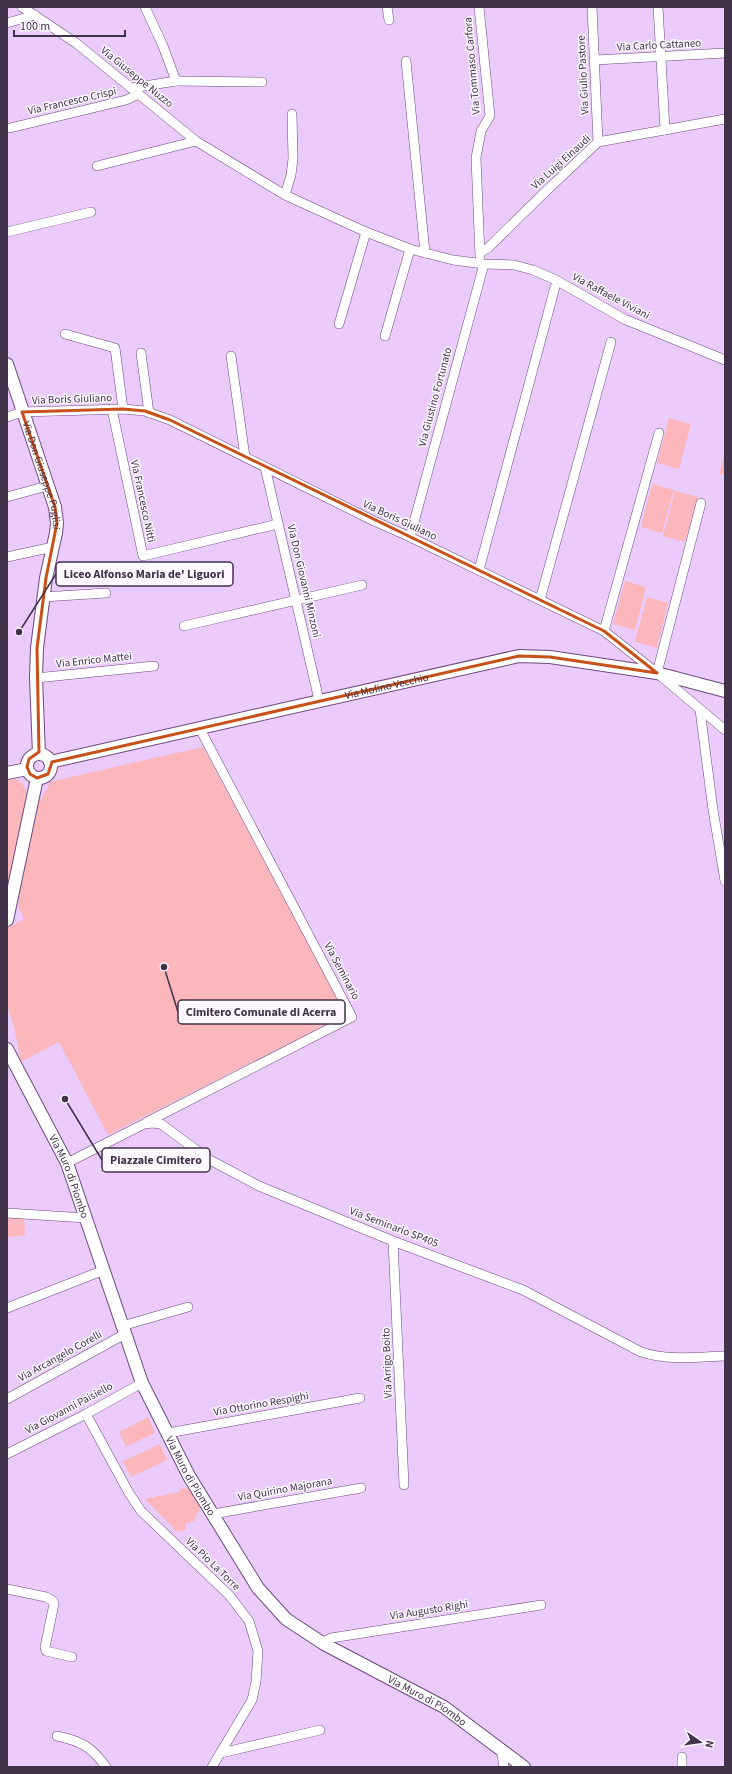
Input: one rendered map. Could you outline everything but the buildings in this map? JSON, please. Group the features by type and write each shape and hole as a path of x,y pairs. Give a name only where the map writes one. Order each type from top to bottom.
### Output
{"street":[{"name":"Via Giuseppe Nuzzo","path":"22,7 76,43 196,141 285,195 366,232 410,249 453,260 481,264"},
{"path":"145,7 163,46 176,81"},
{"path":"387,7 389,20"},
{"name":"Via Tommaso Carfora","path":"479,7 490,116 481,131 476,158 481,264"},
{"name":"Via Giulio Pastore","path":"592,7 598,142"},
{"path":"658,7 665,130"},
{"path":"7,23 35,15"},
{"name":"Via Carlo Cattaneo","path":"595,60 725,53"},
{"path":"406,61 425,253"},
{"name":"Via Francesco Crispi","path":"10,128 126,100 135,91 176,81 262,82"},
{"path":"285,195 292,175 292,114"},
{"name":"Via Luigi Einaudi","path":"481,252 488,248 598,142 725,119"},
{"path":"97,166 196,141"},
{"path":"7,232 91,212"},
{"path":"339,324 366,232"},
{"path":"385,336 410,249"},
{"name":"Via Raffaele Viviani","path":"481,264 514,266 533,270 556,280 624,319 725,360"},
{"name":"Via Giustino Fortunato","path":"410,537 481,264"},
{"path":"479,570 555,287"},
{"name":"Via Boris Giuliano","path":"65,334 115,348 123,409"},
{"path":"540,600 611,342"},
{"path":"141,353 149,413"},
{"path":"231,356 245,457"},
{"name":"Via Don Giuseppe Puglisi","path":"7,364 55,507 57,523 43,598 37,648 36,678 39,754"},
{"name":"Via Francesco Nitti","path":"112,409 143,556 278,524"},
{"name":"Via Boris Giuliano","path":"7,416 22,412 123,409 149,413 170,420 374,521 604,631 725,730"},
{"path":"604,631 659,433"},
{"name":"Via Don Giovanni Minzoni","path":"265,467 320,700"},
{"path":"7,498 47,486"},
{"path":"657,673 701,503"},
{"path":"7,557 53,547"},
{"path":"184,626 362,585"},
{"path":"43,598 106,593"},
{"name":"Via Molino Vecchio","path":"50,762 519,656 550,657 657,673 725,691"},
{"name":"Via Enrico Mattei","path":"36,678 154,666"},
{"path":"700,710 713,810 725,881"},
{"name":"Via Seminario","path":"144,1124 352,1017 200,728"},
{"path":"35,754 46,756 50,762 51,766 48,774 41,778 37,778 30,774 27,769 29,759 35,754"},
{"path":"7,773 27,769"},
{"path":"7,920 37,778"},
{"name":"Via Muro di Piombo","path":"9,1055 67,1163 142,1383 189,1476 258,1588 286,1619 326,1645 444,1707 524,1767"},
{"path":"67,1163 144,1124"},
{"name":"Via Seminario SP405","path":"144,1124 161,1124 210,1160 259,1186 393,1241 523,1290 641,1352 656,1357 679,1358 725,1356"},
{"path":"7,1213 86,1218"},
{"name":"Via Arrigo Boito","path":"393,1241 404,1485"},
{"path":"7,1308 104,1270"},
{"name":"Via Arcangelo Corelli","path":"7,1399 124,1330 188,1307"},
{"name":"Via Giovanni Paisiello","path":"7,1454 86,1414 142,1383"},
{"name":"Via Ottorino Respighi","path":"168,1433 360,1398"},
{"name":"Via Pio La Torre","path":"86,1414 122,1480 141,1511 229,1595 249,1621 258,1651 256,1682 252,1700 222,1753 212,1767"},
{"name":"Via Quirino Majorana","path":"213,1514 361,1488"},
{"path":"7,1589 51,1599 54,1604 45,1648 46,1651 72,1657"},
{"name":"Via Augusto Righi","path":"326,1645 327,1640 331,1638 541,1605"},
{"path":"222,1753 320,1730"},
{"path":"57,1736 77,1741 85,1745 106,1767"},
{"path":"501,1749 504,1767"},
{"path":"682,1757 682,1767"}],"highlighted area":[{"path":"123,409 145,411 170,420 604,631 657,673 550,657 519,656 52,762 48,774 37,778 30,774 27,767 29,759 39,752 37,648 46,578 57,523 55,507 22,412"}],"shaded area":[{"path":"669,418 691,424 679,469 657,463"},
{"path":"725,451 725,475 719,474"},
{"path":"652,484 674,490 662,533 641,527"},
{"path":"675,491 698,497 685,542 663,536"},
{"path":"625,581 646,587 635,630 613,624"},
{"path":"647,597 668,603 657,648 635,642"},
{"path":"203,747 347,1014 108,1135 59,1042 21,1062 14,1027 7,1006 7,928 24,919 18,906 21,874 37,806 49,785 49,782"},
{"path":"12,778 19,781 23,785 28,798 7,902 7,779"},
{"path":"7,1217 24,1217 25,1235 7,1237"},
{"path":"148,1417 155,1433 126,1447 119,1432"},
{"path":"160,1444 167,1460 131,1477 123,1461"},
{"path":"190,1488 201,1506 193,1522 185,1523 186,1530 177,1532 145,1499 179,1492 179,1489"}],"place":[{"name":"Liceo Alfonso Maria de' Liguori","path":"19,632"},
{"name":"Cimitero Comunale di Acerra","path":"164,967"},
{"name":"Piazzale Cimitero","path":"65,1099"}]}
